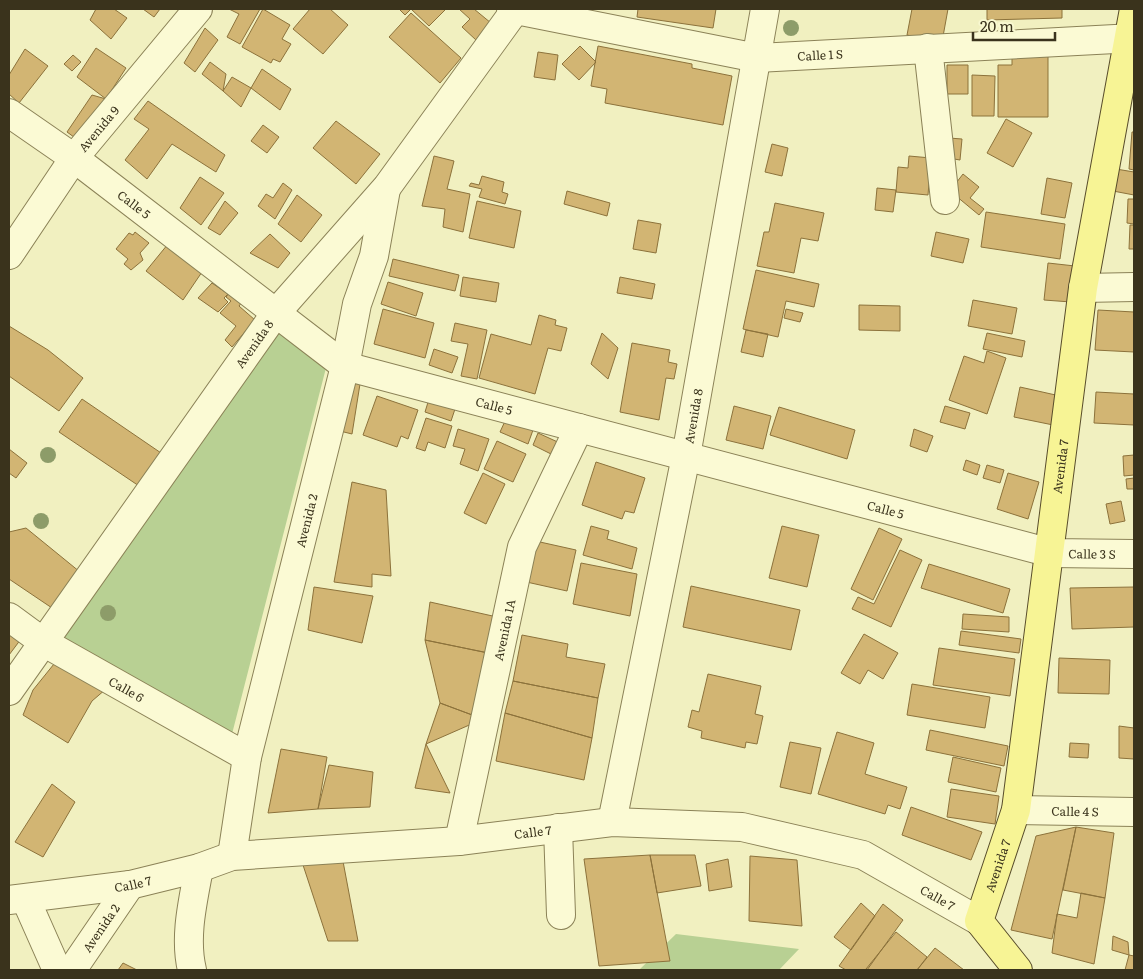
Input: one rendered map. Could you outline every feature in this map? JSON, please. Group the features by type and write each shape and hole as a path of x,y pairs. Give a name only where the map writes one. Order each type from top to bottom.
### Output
{"main road":[{"name":"Avenida 7","path":"979,922 1016,810 1051,553 1083,288 1132,38 1134,9"},
{"name":"Calle 7","path":"979,922 1018,970"}],"street":[{"name":"Avenida 9","path":"9,255 74,158 198,9"},
{"name":"Avenida 8","path":"9,691 275,314 387,187 514,9"},
{"name":"Calle 1 S","path":"514,9 757,58 1132,38"},
{"name":"Avenida 8","path":"612,822 686,456 765,9"},
{"path":"928,48 945,200"},
{"name":"Calle 5","path":"9,113 74,158 345,366 1051,553"},
{"name":"Avenida 2","path":"232,856 247,756 345,366 357,304 374,256 387,187"},
{"path":"1083,288 1134,287"},
{"name":"Avenida 1A","path":"459,841 522,547 579,428"},
{"name":"Calle 3 S","path":"1051,553 1134,554"},
{"name":"Calle 6","path":"9,617 43,642 247,756"},
{"name":"Calle 4 S","path":"1016,810 1134,812"},
{"name":"Calle 7","path":"17,900 130,885 199,868 232,856 459,841 612,822 742,827 863,855 979,922"},
{"path":"558,828 562,915"},
{"path":"192,970 189,959 190,917 199,868"},
{"name":"Avenida 2","path":"72,970 130,885"},
{"path":"17,900 58,970"}],"green space":[{"path":"275,324 327,364 232,734 53,638"},
{"path":"676,934 799,949 779,970 639,970"}],"building":[{"path":"96,9 114,9 127,18 111,39 90,20"},
{"path":"143,9 160,9 154,17"},
{"path":"229,9 260,9 240,44 227,37 239,14"},
{"path":"263,9 290,25 282,39 291,44 280,62 273,59 271,63 242,47"},
{"path":"310,9 330,9 348,25 323,54 293,29"},
{"path":"399,9 411,9 405,15"},
{"path":"411,9 446,9 429,26"},
{"path":"459,9 474,9 491,23 476,40 462,27 470,19"},
{"path":"638,9 716,9 713,28 637,17"},
{"path":"912,9 948,9 942,42 907,35"},
{"path":"987,9 1062,9 1062,18 987,20"},
{"path":"411,13 461,58 440,83 389,37"},
{"path":"205,28 218,40 195,72 184,63"},
{"path":"580,46 596,62 579,80 562,64"},
{"path":"598,46 692,64 692,68 732,76 723,125 605,103 607,89 591,86"},
{"path":"96,48 126,68 106,99 77,77"},
{"path":"25,49 48,66 19,103 9,94 9,75"},
{"path":"538,52 558,55 555,80 534,77"},
{"path":"73,55 81,62 72,71 64,64"},
{"path":"1012,55 1048,55 1048,117 998,117 998,65 1012,65"},
{"path":"210,62 226,74 223,91 202,74"},
{"path":"947,65 968,65 968,94 947,94"},
{"path":"262,69 291,89 280,110 251,88"},
{"path":"972,75 995,76 994,116 972,116"},
{"path":"232,77 251,88 241,107 223,91"},
{"path":"92,95 106,99 78,140 67,132"},
{"path":"148,101 225,155 216,172 172,144 147,179 125,160 149,129 134,119"},
{"path":"1006,119 1032,133 1013,167 987,153"},
{"path":"336,121 380,154 356,184 313,148"},
{"path":"263,125 279,137 267,153 251,141"},
{"path":"1132,132 1134,132 1134,170 1129,169"},
{"path":"949,138 962,139 960,160 948,158"},
{"path":"772,144 788,148 782,176 765,172"},
{"path":"434,156 454,161 447,189 470,194 463,232 443,227 445,209 422,206"},
{"path":"909,156 931,158 928,195 896,192 898,167 908,168"},
{"path":"1116,169 1134,172 1134,195 1113,191"},
{"path":"963,174 979,187 970,198 984,209 979,215 950,191"},
{"path":"482,176 504,182 502,192 508,194 505,204 479,197 482,189 469,186 471,183 479,185"},
{"path":"200,177 224,193 201,225 180,208"},
{"path":"1047,178 1072,183 1065,218 1041,214"},
{"path":"283,183 292,190 275,219 258,206 266,194 273,198"},
{"path":"877,188 896,190 893,212 875,210"},
{"path":"567,191 610,203 607,216 564,204"},
{"path":"297,195 322,215 301,242 278,224"},
{"path":"1128,199 1134,199 1134,224 1127,223"},
{"path":"225,201 238,213 220,235 208,228"},
{"path":"477,201 521,211 514,248 469,238"},
{"path":"775,203 824,213 818,241 801,238 794,273 757,266 764,232 769,232"},
{"path":"986,212 1065,224 1060,259 981,247"},
{"path":"638,220 661,224 656,253 633,249"},
{"path":"1130,225 1134,225 1134,249 1129,249"},
{"path":"135,232 149,243 140,253 143,260 131,270 124,264 128,259 116,249 129,233 133,235"},
{"path":"936,232 969,239 963,263 931,256"},
{"path":"270,234 290,253 278,268 250,253"},
{"path":"168,244 202,272 183,300 146,271"},
{"path":"393,259 459,275 455,291 389,276"},
{"path":"1048,263 1075,266 1071,302 1044,300"},
{"path":"756,270 819,284 814,307 786,301 778,337 743,329"},
{"path":"463,277 499,283 496,302 460,296"},
{"path":"620,277 655,284 652,299 617,293"},
{"path":"388,282 423,293 416,316 381,304"},
{"path":"212,283 228,294 224,298 228,302 218,312 198,298"},
{"path":"230,292 242,302 239,306 255,320 232,347 225,340 236,326 220,313 231,301 226,297"},
{"path":"973,300 1017,308 1012,334 968,326"},
{"path":"859,305 900,306 900,331 859,330"},
{"path":"383,309 434,323 425,358 374,344"},
{"path":"786,309 803,313 800,322 784,318"},
{"path":"1098,310 1134,312 1134,352 1095,350"},
{"path":"539,315 556,320 555,325 567,328 561,351 548,348 535,394 479,378 491,334 531,345"},
{"path":"455,323 487,330 477,379 461,376 468,344 451,341"},
{"path":"9,326 48,350 83,378 59,411 9,376"},
{"path":"746,330 768,334 763,357 741,352"},
{"path":"602,333 618,348 608,379 591,364"},
{"path":"987,333 1025,341 1022,357 983,349"},
{"path":"632,343 670,350 668,362 677,364 674,379 666,378 659,420 620,412"},
{"path":"434,349 458,357 452,373 429,365"},
{"path":"987,351 1006,358 987,414 949,400 964,356 984,363"},
{"path":"348,382 360,384 352,434 340,431"},
{"path":"1020,387 1069,398 1063,427 1014,417"},
{"path":"1096,392 1134,394 1134,425 1094,423"},
{"path":"377,396 418,410 408,439 401,436 397,447 363,435"},
{"path":"82,399 164,455 142,488 59,432"},
{"path":"429,399 455,409 451,421 425,412"},
{"path":"734,406 771,416 763,449 726,440"},
{"path":"945,406 970,413 965,429 940,422"},
{"path":"779,407 855,430 847,459 770,435"},
{"path":"426,418 452,426 445,448 428,442 425,451 416,448"},
{"path":"506,419 533,430 528,444 500,432"},
{"path":"458,429 489,439 478,471 460,464 465,449 453,446"},
{"path":"914,429 933,436 927,452 910,446"},
{"path":"538,433 562,444 554,448 551,454 533,445"},
{"path":"497,441 526,454 513,482 484,469"},
{"path":"9,449 27,463 16,478 9,473"},
{"path":"1134,455 1134,475 1124,476 1123,456"},
{"path":"966,460 980,465 977,475 963,470"},
{"path":"596,462 645,478 634,513 625,511 622,519 582,505"},
{"path":"987,465 1004,470 1000,483 983,478"},
{"path":"483,473 505,484 486,524 464,513"},
{"path":"1008,473 1039,482 1028,519 997,509"},
{"path":"1134,478 1134,489 1127,489 1126,479"},
{"path":"352,482 386,490 391,576 372,574 372,587 334,582"},
{"path":"1121,501 1125,521 1110,524 1106,504"},
{"path":"591,526 609,531 607,539 637,548 632,569 583,555"},
{"path":"782,526 819,535 807,587 769,578"},
{"path":"26,528 80,572 55,610 9,579 9,532"},
{"path":"879,528 902,539 873,600 851,589"},
{"path":"531,540 576,550 567,591 522,581"},
{"path":"900,550 922,560 891,627 852,609 858,597 874,604"},
{"path":"581,563 637,574 630,616 573,604"},
{"path":"929,564 1010,589 1003,613 921,588"},
{"path":"691,586 800,610 791,650 683,627"},
{"path":"314,587 373,596 362,643 308,630"},
{"path":"1134,587 1134,627 1072,629 1070,588"},
{"path":"430,602 506,619 498,655 425,640"},
{"path":"963,614 1009,617 1009,632 962,629"},
{"path":"9,630 21,639 9,655"},
{"path":"961,631 1021,639 1019,653 959,645"},
{"path":"864,634 898,653 883,679 868,670 860,684 841,673"},
{"path":"522,635 568,644 566,657 605,664 598,698 513,681"},
{"path":"425,640 498,655 483,719 440,703"},
{"path":"939,648 1015,659 1010,696 933,685"},
{"path":"1059,658 1110,660 1109,694 1058,693"},
{"path":"58,659 106,689 92,701 68,743 23,715 33,690"},
{"path":"708,674 761,686 755,714 763,716 757,744 746,742 745,748 701,738 702,731 688,727 692,710 699,712"},
{"path":"513,681 598,698 592,738 505,713"},
{"path":"912,684 990,697 985,728 907,715"},
{"path":"440,703 483,719 426,744"},
{"path":"505,713 592,738 584,780 496,761"},
{"path":"1119,726 1134,728 1134,759 1119,758"},
{"path":"930,730 1008,746 1004,766 926,750"},
{"path":"837,732 874,743 865,774 907,787 900,809 888,805 885,814 818,794"},
{"path":"790,742 821,748 811,794 780,787"},
{"path":"1070,743 1089,744 1088,758 1069,757"},
{"path":"426,744 450,793 415,788"},
{"path":"281,749 327,757 318,809 268,813"},
{"path":"953,757 1001,768 996,792 948,782"},
{"path":"329,765 373,772 370,807 318,809"},
{"path":"52,784 75,802 43,857 15,842"},
{"path":"951,789 999,796 995,824 947,817"},
{"path":"911,807 982,832 971,860 902,835"},
{"path":"1076,827 1052,939 1011,930 1036,836"},
{"path":"1076,827 1114,833 1105,898 1063,890"},
{"path":"650,855 670,961 599,966 584,859"},
{"path":"650,855 695,855 701,886 657,893"},
{"path":"342,856 358,941 328,941 303,865"},
{"path":"750,856 797,860 802,926 749,921"},
{"path":"728,859 732,887 709,891 706,864"},
{"path":"1081,893 1105,898 1094,964 1052,953 1057,914 1077,918"},
{"path":"861,903 875,916 851,950 834,937"},
{"path":"883,904 903,920 867,970 846,970 839,966"},
{"path":"896,932 927,957 917,970 866,969"},
{"path":"1113,936 1128,942 1129,955 1112,950"},
{"path":"935,948 964,970 917,970"},
{"path":"1129,955 1134,956 1134,970 1125,970"},
{"path":"123,963 137,970 118,970"}]}
